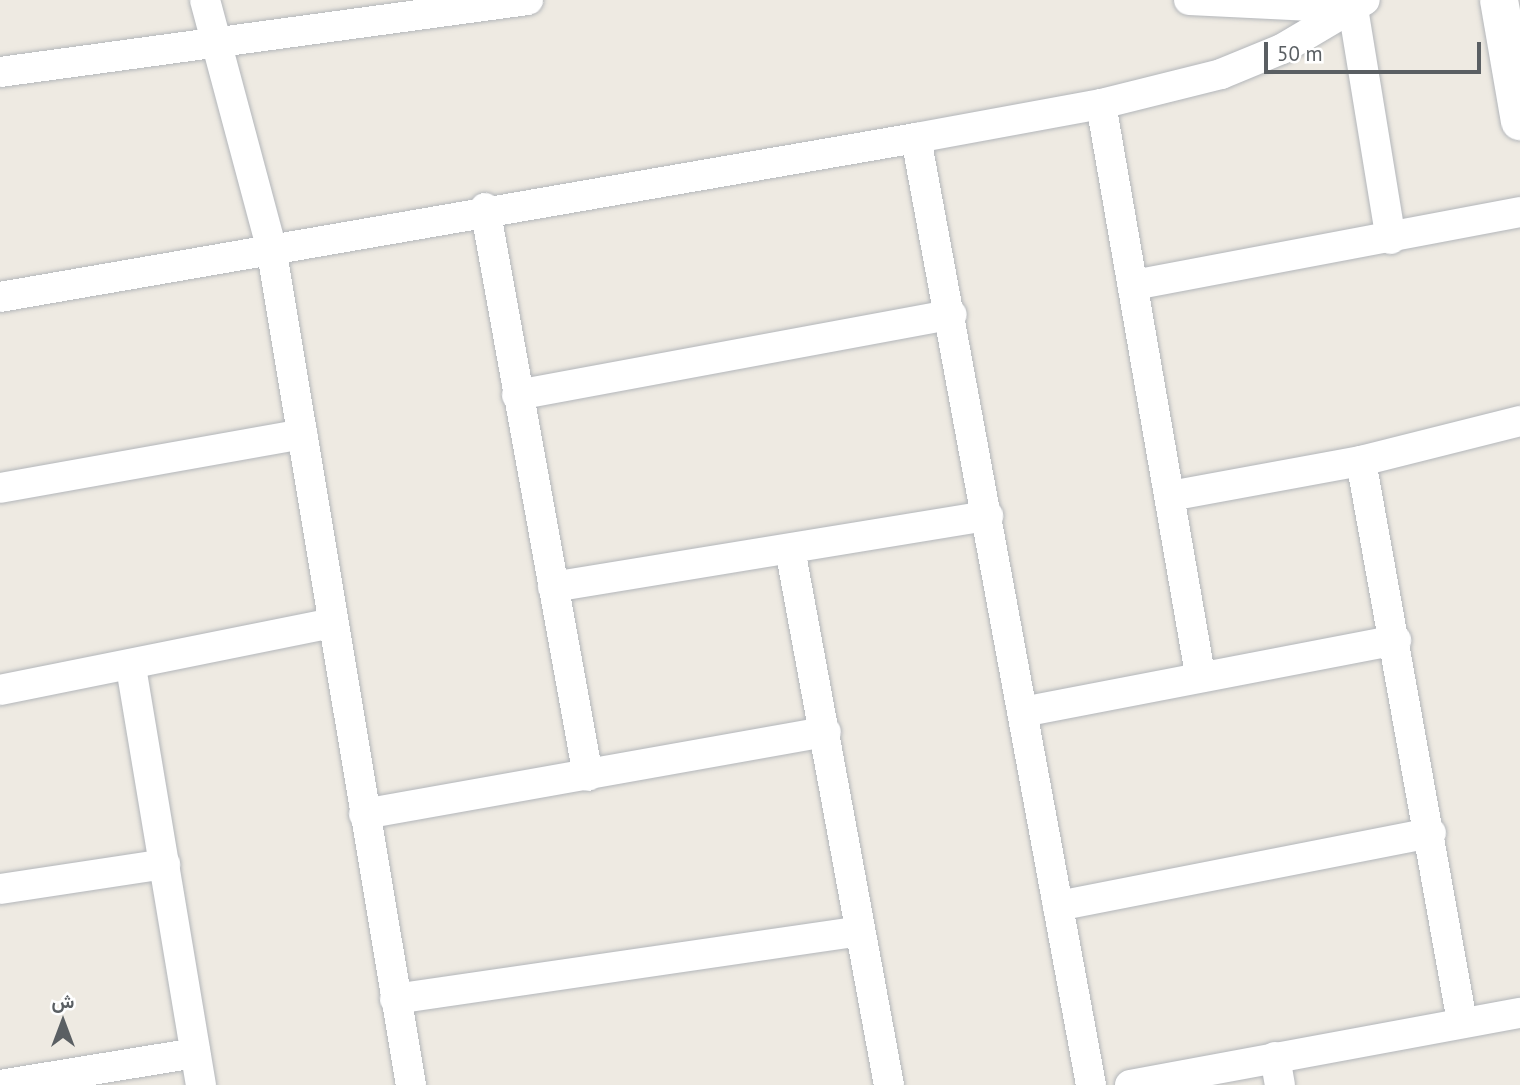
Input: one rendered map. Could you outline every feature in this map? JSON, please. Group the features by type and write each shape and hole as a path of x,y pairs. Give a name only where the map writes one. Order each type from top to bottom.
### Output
{"street":[{"path":"205,0 212,39 271,247 394,999 411,1085"},
{"path":"0,72 212,39 528,0"},
{"path":"1189,0 1359,4"},
{"path":"1499,0 1520,121"},
{"path":"0,297 485,208 916,138 1101,104 1222,74 1282,49 1359,4"},
{"path":"1359,4 1391,239"},
{"path":"1101,104 1200,674"},
{"path":"916,138 952,314 1091,1085"},
{"path":"485,208 588,776"},
{"path":"1134,285 1391,239 1520,212"},
{"path":"517,395 952,314"},
{"path":"1170,496 1361,461 1520,421"},
{"path":"0,488 302,434"},
{"path":"1361,461 1431,833 1462,1022"},
{"path":"553,587 988,516"},
{"path":"790,549 826,732 889,1085"},
{"path":"0,690 131,667 333,623"},
{"path":"1023,712 1200,674 1396,640"},
{"path":"131,667 201,1085"},
{"path":"364,814 826,732"},
{"path":"1058,906 1431,833"},
{"path":"0,890 165,864"},
{"path":"394,999 860,931"},
{"path":"1130,1085 1278,1071 1462,1022 1520,1013"},
{"path":"0,1085 195,1053"}]}
